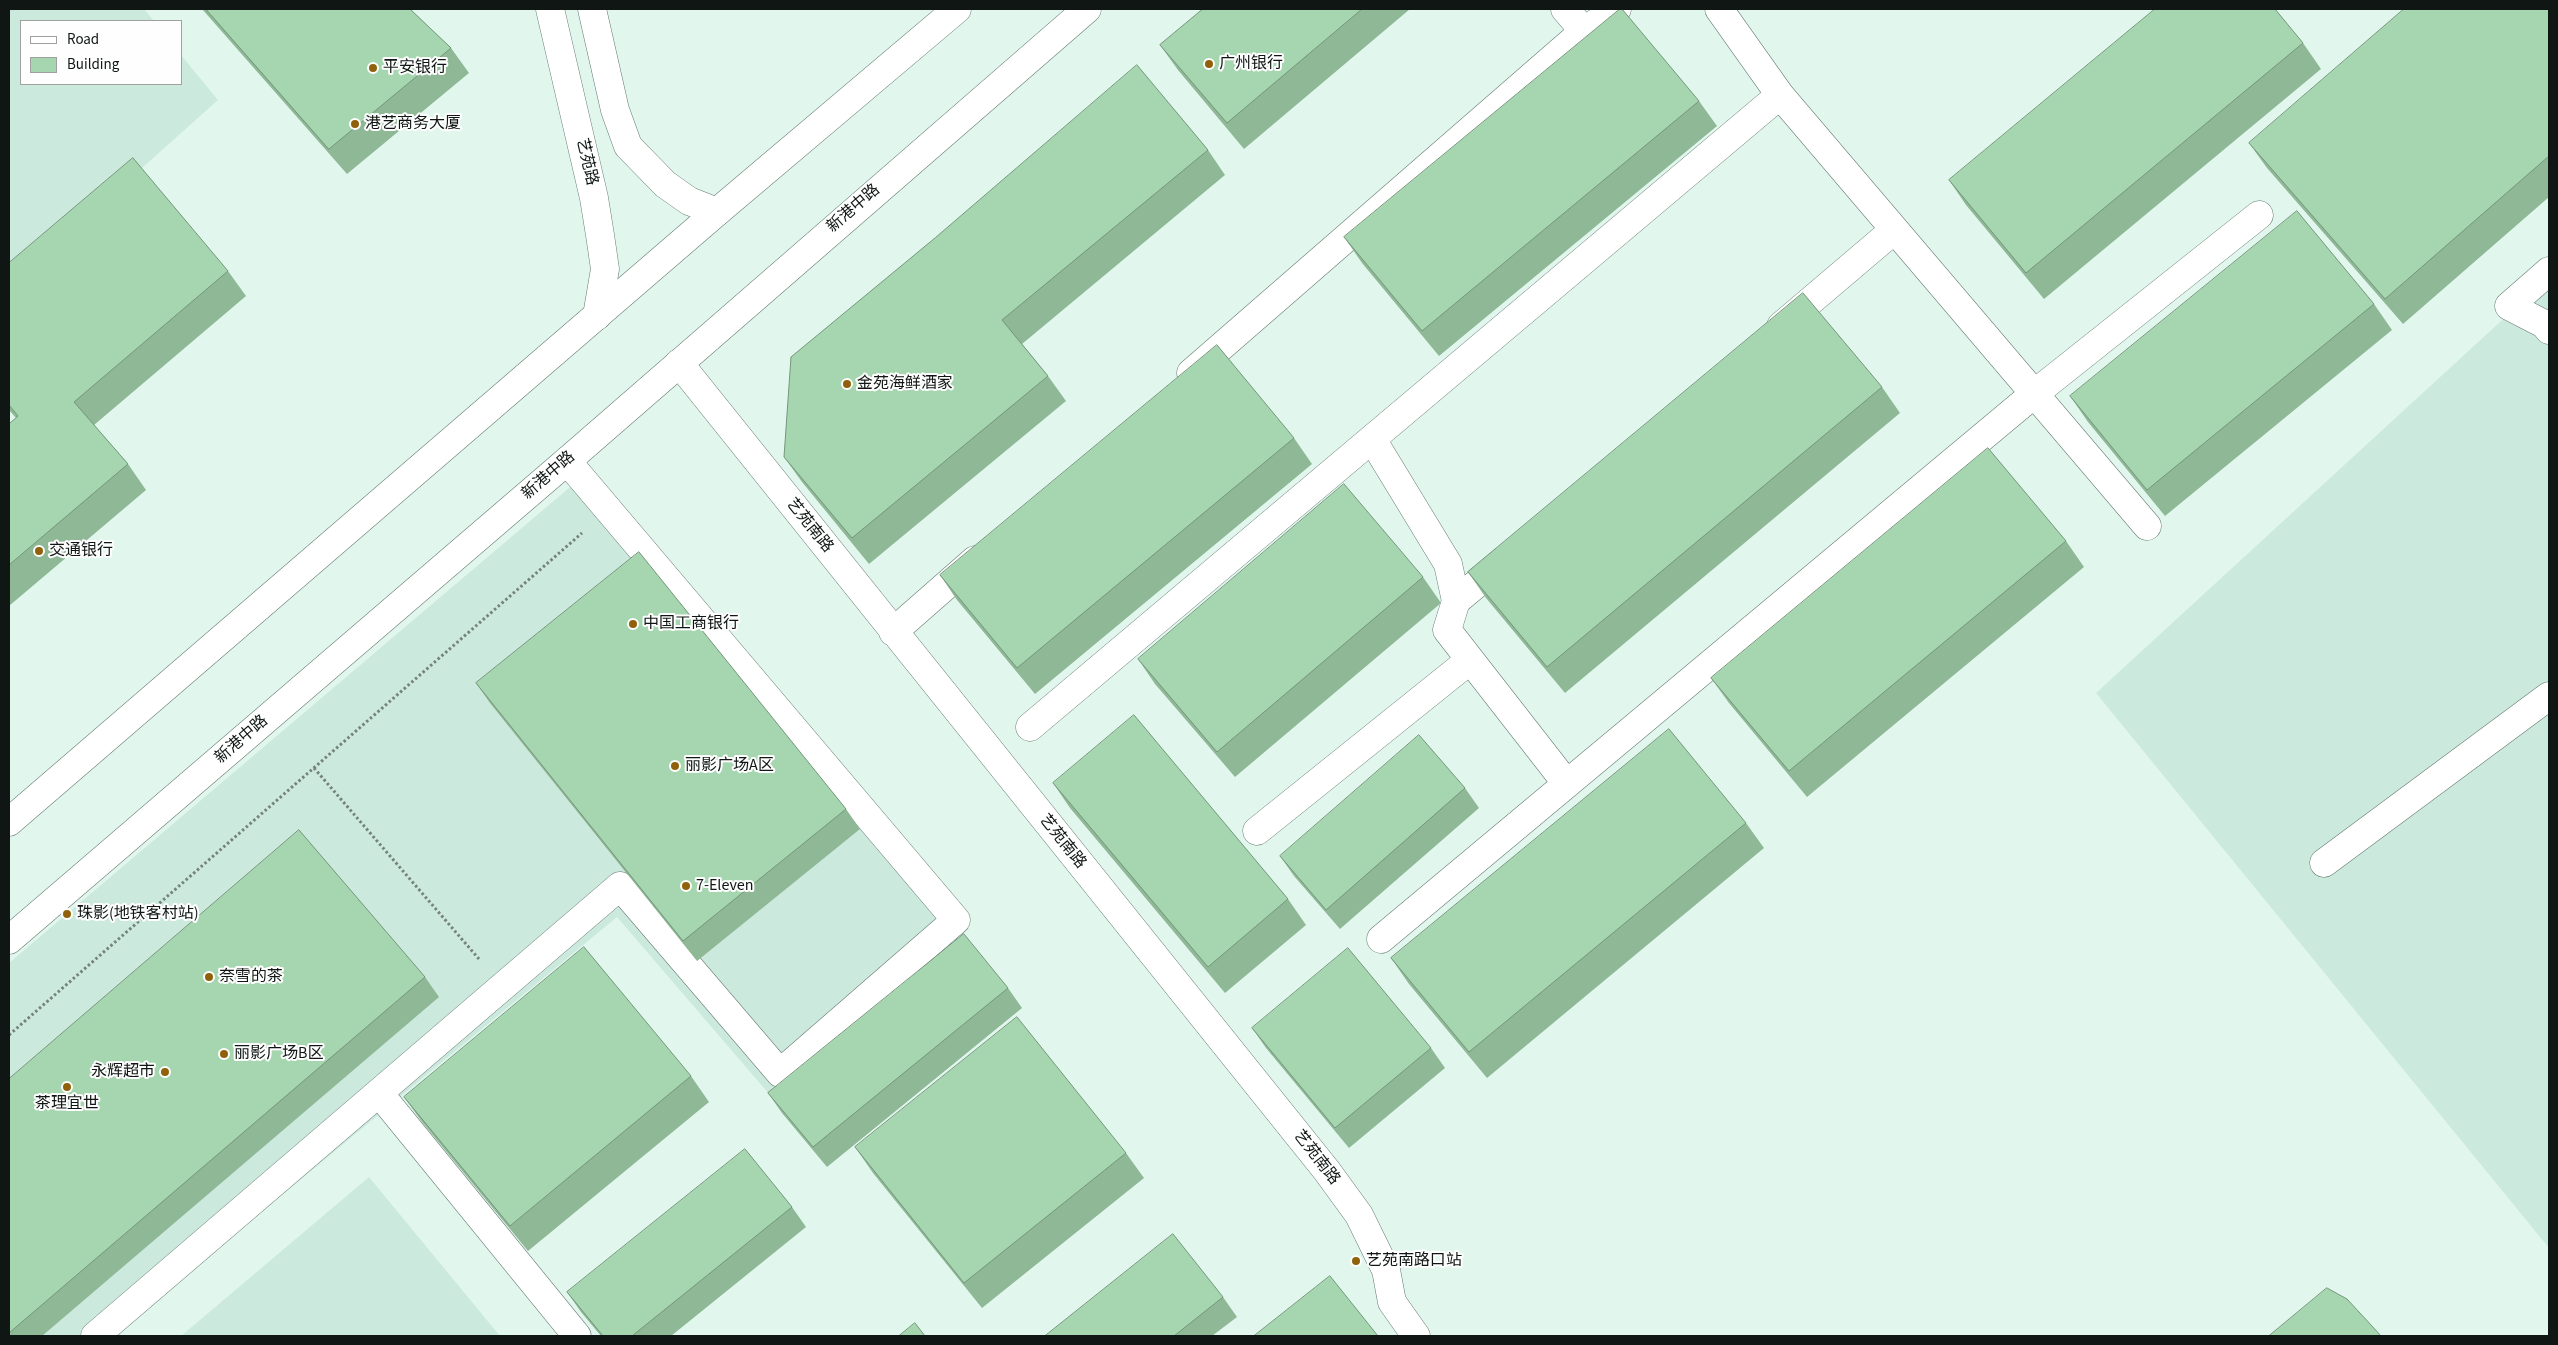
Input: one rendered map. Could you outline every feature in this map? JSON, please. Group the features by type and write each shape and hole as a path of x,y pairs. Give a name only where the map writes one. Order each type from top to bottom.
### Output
{"main road":[{"name":"艺苑路","path":"550,9 594,198 600,235 605,269 597,316"},
{"path":"592,9 614,110 628,146 665,184 689,201 717,212"},
{"path":"9,822 717,212 957,9"},
{"name":"新港中路","path":"9,940 567,461 1087,9"},
{"path":"1565,9 1584,31"},
{"path":"1171,390 1584,31 1617,9"},
{"path":"1719,9 1780,95 2147,526"},
{"path":"1030,728 1780,95"},
{"path":"1381,939 2034,394 2259,215"},
{"path":"1758,345 1894,230"},
{"path":"2549,271 2509,306 2544,324 2549,330"},
{"name":"艺苑南路","path":"679,363 1327,1171 1359,1215 1386,1270 1392,1302 1416,1336"},
{"path":"1372,439 1448,564 1456,601 1447,630 1567,784"},
{"path":"95,1336 620,886 780,1073 956,920 567,461"},
{"path":"1456,601 1524,543"},
{"path":"893,632 991,547"},
{"path":"1257,831 1470,660"},
{"path":"2324,863 2549,696"},
{"path":"379,1093 577,1336"}],"path":[{"path":"9,1035 608,509"},
{"path":"314,768 503,986"}],"shaded area":[{"path":"9,9 144,9 153,20 20,20 20,85 182,85 182,56 218,100 9,287"},
{"path":"2549,277 2549,1248 2096,693"},
{"path":"589,471 969,929 769,1094 617,917 112,1336 9,1336 9,963"},
{"path":"369,1177 500,1336 181,1336"}],"building":[{"name":"港艺商务大厦","path":"206,9 410,9 451,48 329,149"},
{"path":"1203,9 1362,9 1227,123 1160,45"},
{"path":"1622,9 1699,101 1422,331 1344,237"},
{"path":"2155,9 2275,9 2303,43 2026,273 1949,180"},
{"path":"2404,9 2549,9 2549,156 2385,299 2249,143"},
{"path":"1137,65 1208,150 1002,320 1048,376 852,538 784,457 791,357 935,238"},
{"path":"133,158 228,271 74,402 128,464 9,565 9,424 18,416 9,405 9,263"},
{"path":"2297,211 2374,304 2147,490 2070,396"},
{"path":"1803,293 1882,387 1547,667 1468,572"},
{"path":"1217,345 1294,438 1017,668 940,575"},
{"path":"1988,448 2066,541 1789,771 1711,678"},
{"path":"1344,484 1423,577 1217,752 1138,659"},
{"name":"丽影广场A区","path":"639,552 846,809 683,941 476,683"},
{"path":"1134,715 1288,899 1208,967 1053,783"},
{"path":"1669,729 1746,823 1469,1052 1391,958"},
{"path":"1419,735 1465,788 1326,910 1280,856"},
{"name":"丽影广场B区","path":"299,830 425,977 9,1333 9,1079"},
{"path":"964,934 1008,988 813,1147 768,1093"},
{"path":"584,947 691,1076 510,1226 404,1097"},
{"path":"1348,948 1431,1048 1335,1128 1252,1028"},
{"path":"1017,1017 1126,1153 964,1283 855,1147"},
{"path":"745,1149 792,1207 632,1336 603,1336 567,1292"},
{"path":"1173,1234 1223,1297 1174,1336 1045,1336"},
{"path":"1330,1276 1378,1336 1254,1336"},
{"path":"2327,1288 2347,1299 2381,1336 2269,1336"},
{"path":"915,1323 925,1336 899,1336"}],"place":[{"name":"广州银行","path":"1209,64"},
{"name":"平安银行","path":"373,68"},
{"name":"港艺商务大厦","path":"355,124"},
{"name":"金苑海鲜酒家","path":"847,384"},
{"name":"交通银行","path":"39,551"},
{"name":"中国工商银行","path":"633,624"},
{"name":"丽影广场A区","path":"675,766"},
{"name":"7-Eleven","path":"686,886"},
{"name":"珠影(地铁客村站)","path":"67,914"},
{"name":"奈雪的茶","path":"209,977"},
{"name":"丽影广场B区","path":"224,1054"},
{"name":"永辉超市","path":"165,1072"},
{"name":"茶理宜世","path":"67,1087"},
{"name":"艺苑南路口站","path":"1356,1261"}]}
